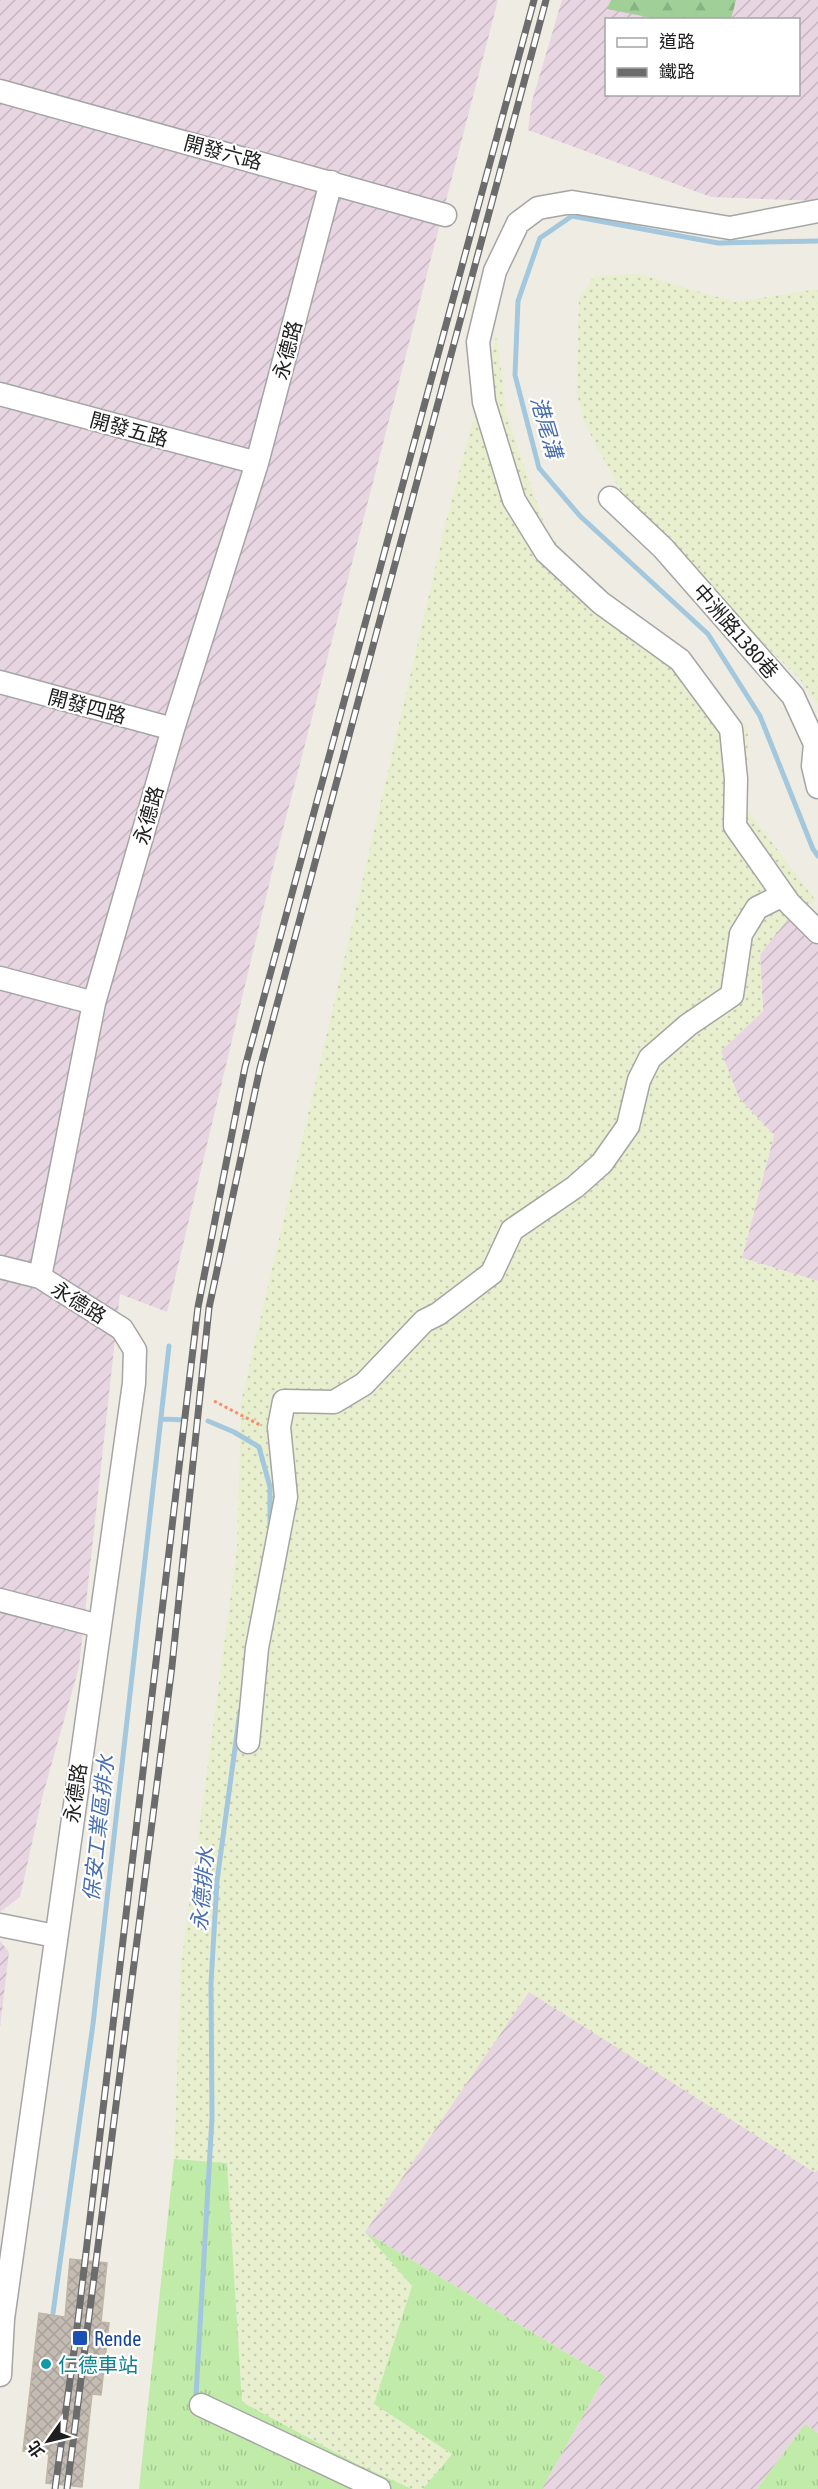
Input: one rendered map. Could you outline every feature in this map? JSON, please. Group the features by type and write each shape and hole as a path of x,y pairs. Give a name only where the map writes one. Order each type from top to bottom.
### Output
{"street":[{"name":"開發六路","path":"0,91 445,215"},
{"name":"永德路","path":"0,2375 3,2319 134,1383 135,1350 122,1329 39,1277 94,1004 173,729 257,463 331,182"},
{"path":"818,211 730,228 572,202 538,208 518,223 495,271 478,342 484,402 514,500 546,552 601,603 680,660 732,729 736,779 735,826 783,895 818,932"},
{"name":"開發五路","path":"0,394 257,463"},
{"name":"中洲路1380巷","path":"610,498 663,548 793,696 815,744 813,766 818,787"},
{"name":"開發四路","path":"0,682 173,729"},
{"path":"248,1742 257,1648 286,1497 279,1427 284,1401 334,1402 364,1383 424,1322 492,1273 512,1230 575,1187 602,1163 628,1126 639,1080 650,1058 688,1025 732,995 741,934 757,908 783,895"},
{"path":"0,978 94,1004"},
{"path":"0,1267 39,1277"},
{"path":"0,1600 99,1626"},
{"path":"0,1925 55,1936"},
{"path":"201,2405 379,2489"}],"path":[{"path":"214,1401 254,1420 280,1442"}],"shaded area":[{"path":"0,0 498,0 274,864 167,1312 120,1294 79,1667 42,1798 20,1897 0,1912"},
{"path":"562,0 818,0 818,201 711,197 528,130 532,101"},
{"path":"789,903 796,908 818,914 818,1281 742,1258 774,1135 739,1098 720,1051 763,1011 760,955"},
{"path":"0,1941 9,1952 0,2027"},
{"path":"529,1991 814,2172 818,2170 818,2433 805,2424 757,2489 542,2489 605,2376 365,2232"}],"green space":[{"path":"611,0 736,0 731,18 652,18 607,9"},
{"path":"639,274 735,302 818,289 818,705 799,678 695,577 624,498 584,422 577,394 579,298 594,276"},
{"path":"497,334 506,414 545,526 581,578 748,726 746,808 816,901 796,908 760,955 763,1011 721,1051 739,1098 774,1135 742,1258 818,1281 818,2170 814,2172 529,1992 365,2232 412,2286 374,2404 452,2454 423,2489 412,2489 359,2465 242,2402 227,2163 174,2159 181,1965 237,1549 241,1402 449,509"},
{"path":"174,2159 227,2163 242,2402 359,2465 412,2489 139,2489"},
{"path":"365,2232 605,2376 542,2489 423,2489 452,2454 374,2404 412,2286"},
{"path":"805,2424 818,2433 818,2489 757,2489"}],"building":[{"path":"70,2259 107,2263 101,2322 109,2323 101,2395 92,2394 82,2487 46,2483 49,2454 23,2451 39,2313 65,2317"}],"waterway":[{"name":"港尾溝","path":"818,241 718,243 572,216 540,238 518,301 515,375 539,468 580,516 708,634 760,716 813,849 818,856"},
{"name":"保安工業區排水","path":"53,2313 93,2024 169,1346"},
{"name":"永德排水","path":"161,1419 186,1420"},
{"name":"永德排水","path":"208,1421 234,1432 259,1447 270,1487 270,1527"},
{"name":"永德排水","path":"196,2395 212,2118 211,1983 217,1881 240,1711"}],"railway":[{"path":"55,2489 76,2337 198,1307 245,1067 534,0"},
{"path":"67,2489 172,1666 209,1308 260,1068 546,0"}],"place":[{"name":"Rende","path":"80,2338"},
{"name":"仁德車站","path":"46,2364"}]}
